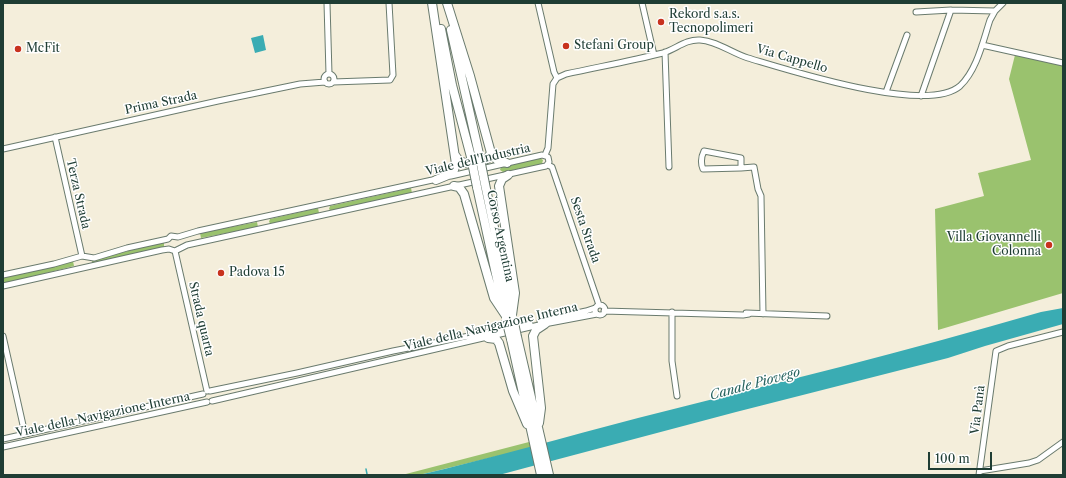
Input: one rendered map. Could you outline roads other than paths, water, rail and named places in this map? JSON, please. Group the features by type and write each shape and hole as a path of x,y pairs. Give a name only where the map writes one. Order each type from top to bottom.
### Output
{"highway":[{"path":"432,3 455,154 455,170 449,175 436,180"},
{"name":"Corso Argentina","path":"436,3 452,85 475,156"},
{"path":"446,3 470,76 491,153 497,160 508,163"},
{"name":"Corso Argentina","path":"446,3 481,185 535,432 541,475"},
{"path":"455,154 459,162 464,164 487,159 491,153"},
{"path":"508,175 502,179 499,186 515,293 509,317"},
{"path":"454,186 459,187 464,194 494,298 509,317"},
{"path":"535,432 541,408 533,336 536,330 545,324"},
{"path":"488,338 496,339 499,343 521,413 535,432"},
{"name":"Corso Argentina","path":"535,432 549,475"}],"street":[{"path":"325,82 325,77 329,74 327,3"},
{"name":"Prima Strada","path":"3,148 282,88 325,82 329,84 334,82 390,80 393,75 389,3"},
{"path":"538,3 554,72 557,78"},
{"path":"642,3 654,55"},
{"name":"Via Cappello","path":"665,52 693,40 710,42 747,57 812,76 886,92 921,96 948,92 958,87 966,79 995,11 1002,3"},
{"path":"916,12 951,10 995,11"},
{"path":"921,96 951,10"},
{"path":"886,92 906,35"},
{"path":"982,44 1063,63"},
{"path":"545,155 548,148 553,84 557,78 566,74 665,52 669,167"},
{"path":"329,74 333,76 334,82"},
{"name":"Terza Strada","path":"55,137 83,257"},
{"path":"741,168 741,158 704,151 701,165 703,169 741,168 754,167 758,189 761,196 762,314"},
{"name":"Viale dell'Industria","path":"3,275 545,155 548,158 548,164 508,175 180,247 175,251"},
{"name":"Sesta Strada","path":"548,164 552,167 597,306"},
{"path":"323,205 325,215"},
{"path":"263,218 265,228"},
{"path":"178,237 181,241 180,247"},
{"path":"168,239 166,245 169,249"},
{"path":"3,286 169,249 175,251"},
{"name":"Strada quarta","path":"175,251 207,392"},
{"path":"80,268 77,264 83,257 90,262 88,267"},
{"path":"597,306 603,306 604,311"},
{"name":"Viale della Navigazione Interna","path":"3,439 376,355 586,312 597,306 597,314"},
{"name":"Viale della Navigazione Interna","path":"3,447 545,324 601,314 604,311 723,314 733,312 749,314 827,316"},
{"path":"672,312 672,361 677,396"},
{"name":"Via Panà","path":"1063,332 1008,346 996,352 979,473 1029,464 1038,460 1063,442"},
{"path":"3,336 25,434"},
{"name":"Viale della Navigazione Interna","path":"391,360 390,356 395,351"},
{"path":"376,355 383,356 384,359 380,362"},
{"path":"297,374 299,380"},
{"path":"207,392 214,395 209,401"},
{"name":"Viale della Navigazione Interna","path":"207,392 203,399 209,401"}],"water":[{"path":"263,35 266,50 255,53 251,38"},
{"path":"1063,308 1063,324 948,358 736,412 499,475 419,475 891,354 1041,312"}],"waterway":[{"path":"366,469 367,474"}],"place":[{"name":"Rekord s.a.s. Tecnopolimeri","path":"661,22"},
{"name":"Stefani Group","path":"566,46"},
{"name":"McFit","path":"18,49"},
{"name":"Villa Giovannelli Colonna","path":"1049,245"},
{"name":"Padova 15","path":"221,273"}],"water label":[{"name":"Canale Piovego","path":"755,384"}]}
